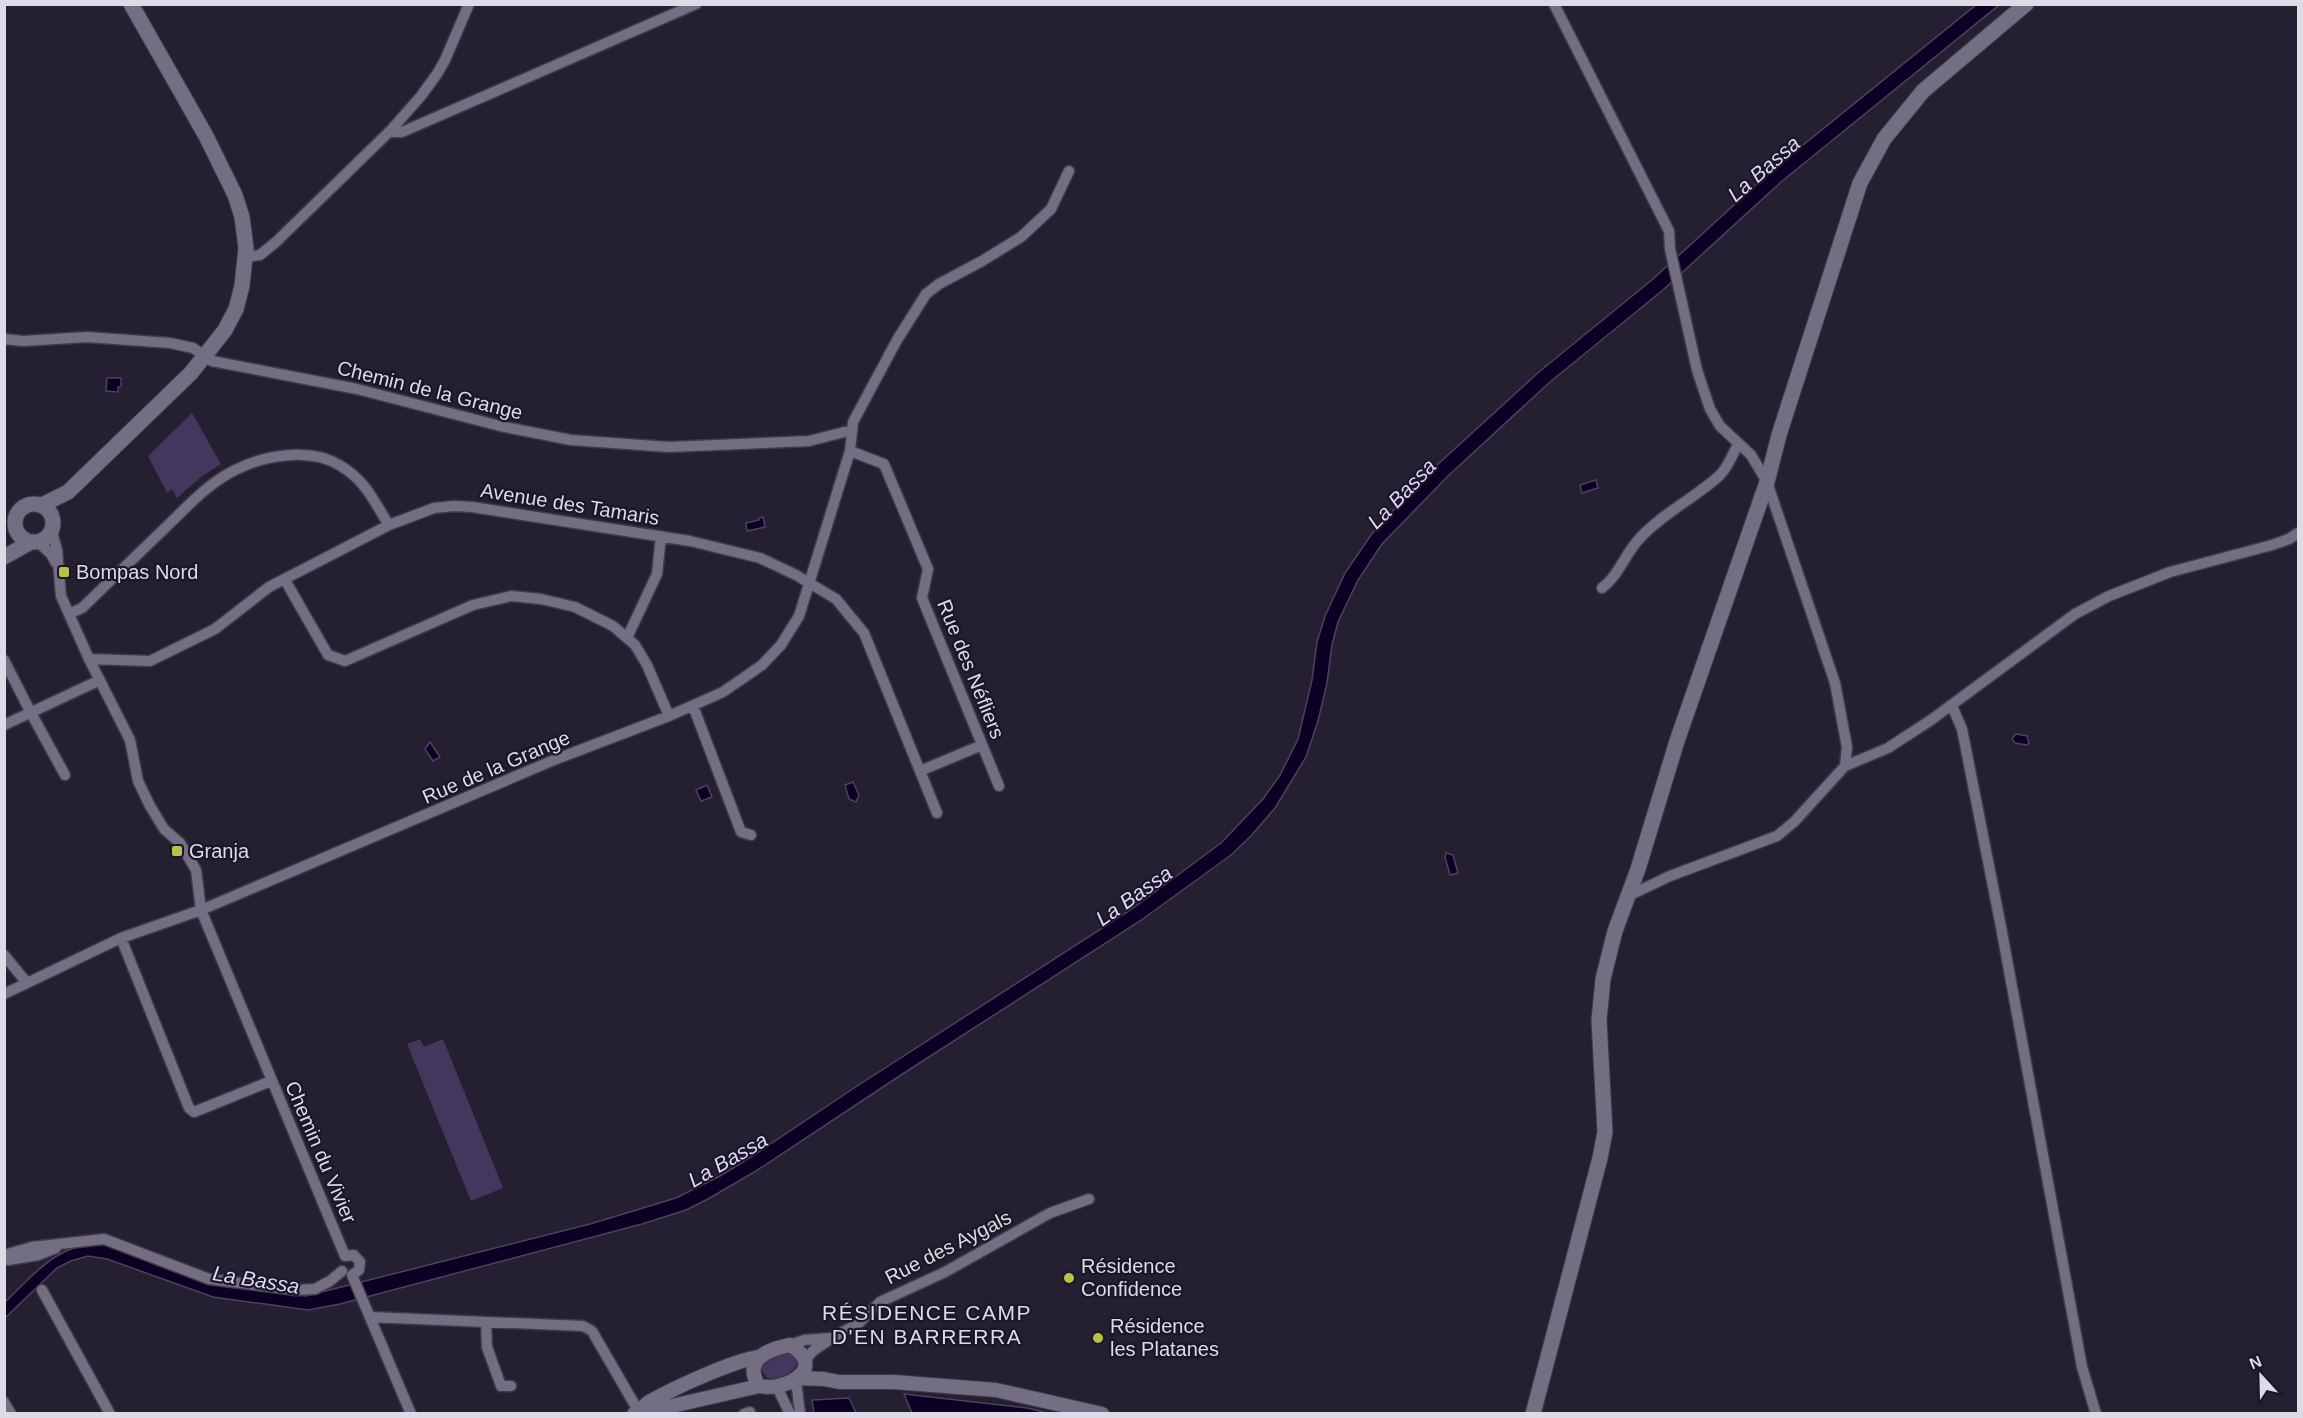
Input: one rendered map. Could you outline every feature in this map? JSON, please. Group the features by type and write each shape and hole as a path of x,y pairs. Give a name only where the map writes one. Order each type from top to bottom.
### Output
{"main road":[{"path":"42,506 68,492 191,373 205,356 225,330 236,309 246,257 242,217 235,195 206,136 131,4"},
{"path":"1533,1413 1605,1132 1599,1020 1603,979 1615,931 1677,741 1767,482 1779,435 1860,183 1884,140 1923,91 2026,4"},
{"path":"4,557 34,542 44,540 53,527 68,492"},
{"path":"4,548 16,530 16,518 19,512 29,505 42,506 49,511 53,527"},
{"path":"16,530 25,540 34,542"}],"street":[{"path":"246,257 260,255 276,242 392,130 437,74 469,4"},
{"path":"392,130 402,132 696,4"},
{"path":"1554,4 1668,231 1697,370 1710,409 1720,426 1751,455 1767,482 1835,683 1847,747 1845,766"},
{"name":"Rue de la Grange","path":"4,994 120,938 201,910 540,766 693,706 723,692 762,665 781,645 799,616 850,451 853,422 897,340 927,294 939,284 1021,237 1051,209 1069,171"},
{"name":"Chemin de la Grange","path":"4,339 23,341 87,337 170,343 193,348 212,361 357,388 500,426 571,440 669,447 809,441 852,430"},
{"path":"1602,588 1614,579 1624,558 1639,538 1658,520 1720,475 1738,444"},
{"name":"Rue des Néfliers","path":"850,451 884,464 928,569 922,598 999,786"},
{"path":"69,614 82,608 198,496 235,470 261,460 310,455 341,466 370,491 389,525"},
{"name":"Avenue des Tamaris","path":"89,659 150,661 160,657 216,629 256,596 389,525 417,514 454,506 661,536 760,558 836,599 864,633 937,813"},
{"name":"Chemin du Vivier","path":"53,527 62,596 69,614 130,741 138,782 164,829 180,843 196,870 201,910 271,1081 345,1256 354,1255 360,1262 359,1270 350,1276"},
{"path":"1628,896 1670,876 1777,836 1794,822 1845,766 1888,747 1952,706 2074,614 2170,572 2281,542 2298,533"},
{"path":"627,638 657,574 661,536"},
{"path":"34,542 51,554 57,566"},
{"path":"285,580 328,656 345,661 473,605 510,596 541,599 575,607 613,626 635,645 647,665 669,716"},
{"path":"4,660 65,774"},
{"path":"4,725 100,680"},
{"path":"693,706 741,832 751,835"},
{"path":"1952,706 1962,729 2082,1367 2096,1413"},
{"path":"920,771 982,744"},
{"path":"120,938 189,1108 194,1112 271,1081"},
{"path":"4,955 27,983"},
{"name":"Rue des Aygals","path":"801,1371 814,1350 859,1323 880,1302 945,1272 1050,1213 1089,1199"},
{"path":"4,1255 32,1247 104,1239 209,1279 286,1289 315,1288 350,1276"},
{"path":"4,1259 38,1255 70,1242"},
{"path":"345,1256 341,1261 363,1301 411,1413"},
{"path":"42,1290 110,1413"},
{"path":"370,1317 584,1326 592,1331 638,1413"},
{"path":"486,1323 487,1347 501,1386 511,1386"},
{"name":"Rue des Aygals","path":"790,1345 804,1340 832,1338"},
{"path":"638,1413 648,1403 744,1359 759,1357 790,1345 797,1349 801,1371 800,1413"},
{"path":"759,1357 754,1364 753,1371 759,1386"},
{"path":"638,1413 759,1386 777,1387 801,1371"},
{"path":"801,1371 840,1382 894,1382 996,1390 1102,1413"},
{"path":"698,1380 706,1398"},
{"path":"777,1387 790,1413"},
{"path":"4,1402 10,1413"}],"shaded area":[{"path":"1976,5 1999,5 1781,182 1663,290 1550,382 1448,476 1382,544 1358,580 1338,622 1318,721 1306,757 1275,808 1231,855 1140,921 756,1171 686,1210 642,1224 340,1304 308,1310 213,1297 107,1259 88,1256 57,1268 5,1318 5,1302 28,1279 51,1260 77,1247 110,1246 218,1285 306,1296 590,1224 676,1198 748,1159 1132,909 1221,843 1263,799 1280,775 1298,739 1312,680 1317,642 1325,616 1345,573 1371,535 1401,502 1437,465 1540,371 1653,279 1771,171"},
{"path":"107,378 121,378 118,392 106,391"},
{"path":"192,413 221,464 201,477 177,498 172,489 167,493 148,456"},
{"path":"1596,480 1598,488 1582,493 1580,485"},
{"path":"763,517 765,527 747,531 746,523"},
{"path":"2016,734 2027,736 2029,743 2027,745 2015,743 2012,739"},
{"path":"430,742 440,757 433,761 425,749"},
{"path":"853,782 859,795 856,802 849,799 845,785"},
{"path":"707,785 712,797 701,801 696,790"},
{"path":"1446,853 1453,855 1458,873 1450,875"},
{"path":"420,1039 424,1047 443,1039 503,1188 471,1201 407,1044"},
{"path":"790,1353 796,1357 798,1362 793,1370 781,1377 767,1378 761,1369 763,1366 773,1358"},
{"path":"904,1394 1027,1408 1048,1413 912,1413"},
{"path":"849,1398 856,1413 814,1413 812,1400"}],"place":[{"name":"Bompas Nord","path":"64,572"},
{"name":"Granja","path":"177,851"},
{"name":"Résidence Confidence","path":"1069,1278"},
{"name":"Résidence les Platanes","path":"1098,1338"}],"district":[{"name":"RÉSIDENCE CAMP D'EN BARRERRA","path":"927,1325"}],"water label":[{"name":"La Bassa","path":"1764,169"},
{"name":"La Bassa","path":"1402,494"},
{"name":"La Bassa","path":"1134,896"},
{"name":"La Bassa","path":"728,1160"},
{"name":"La Bassa","path":"256,1280"}]}
